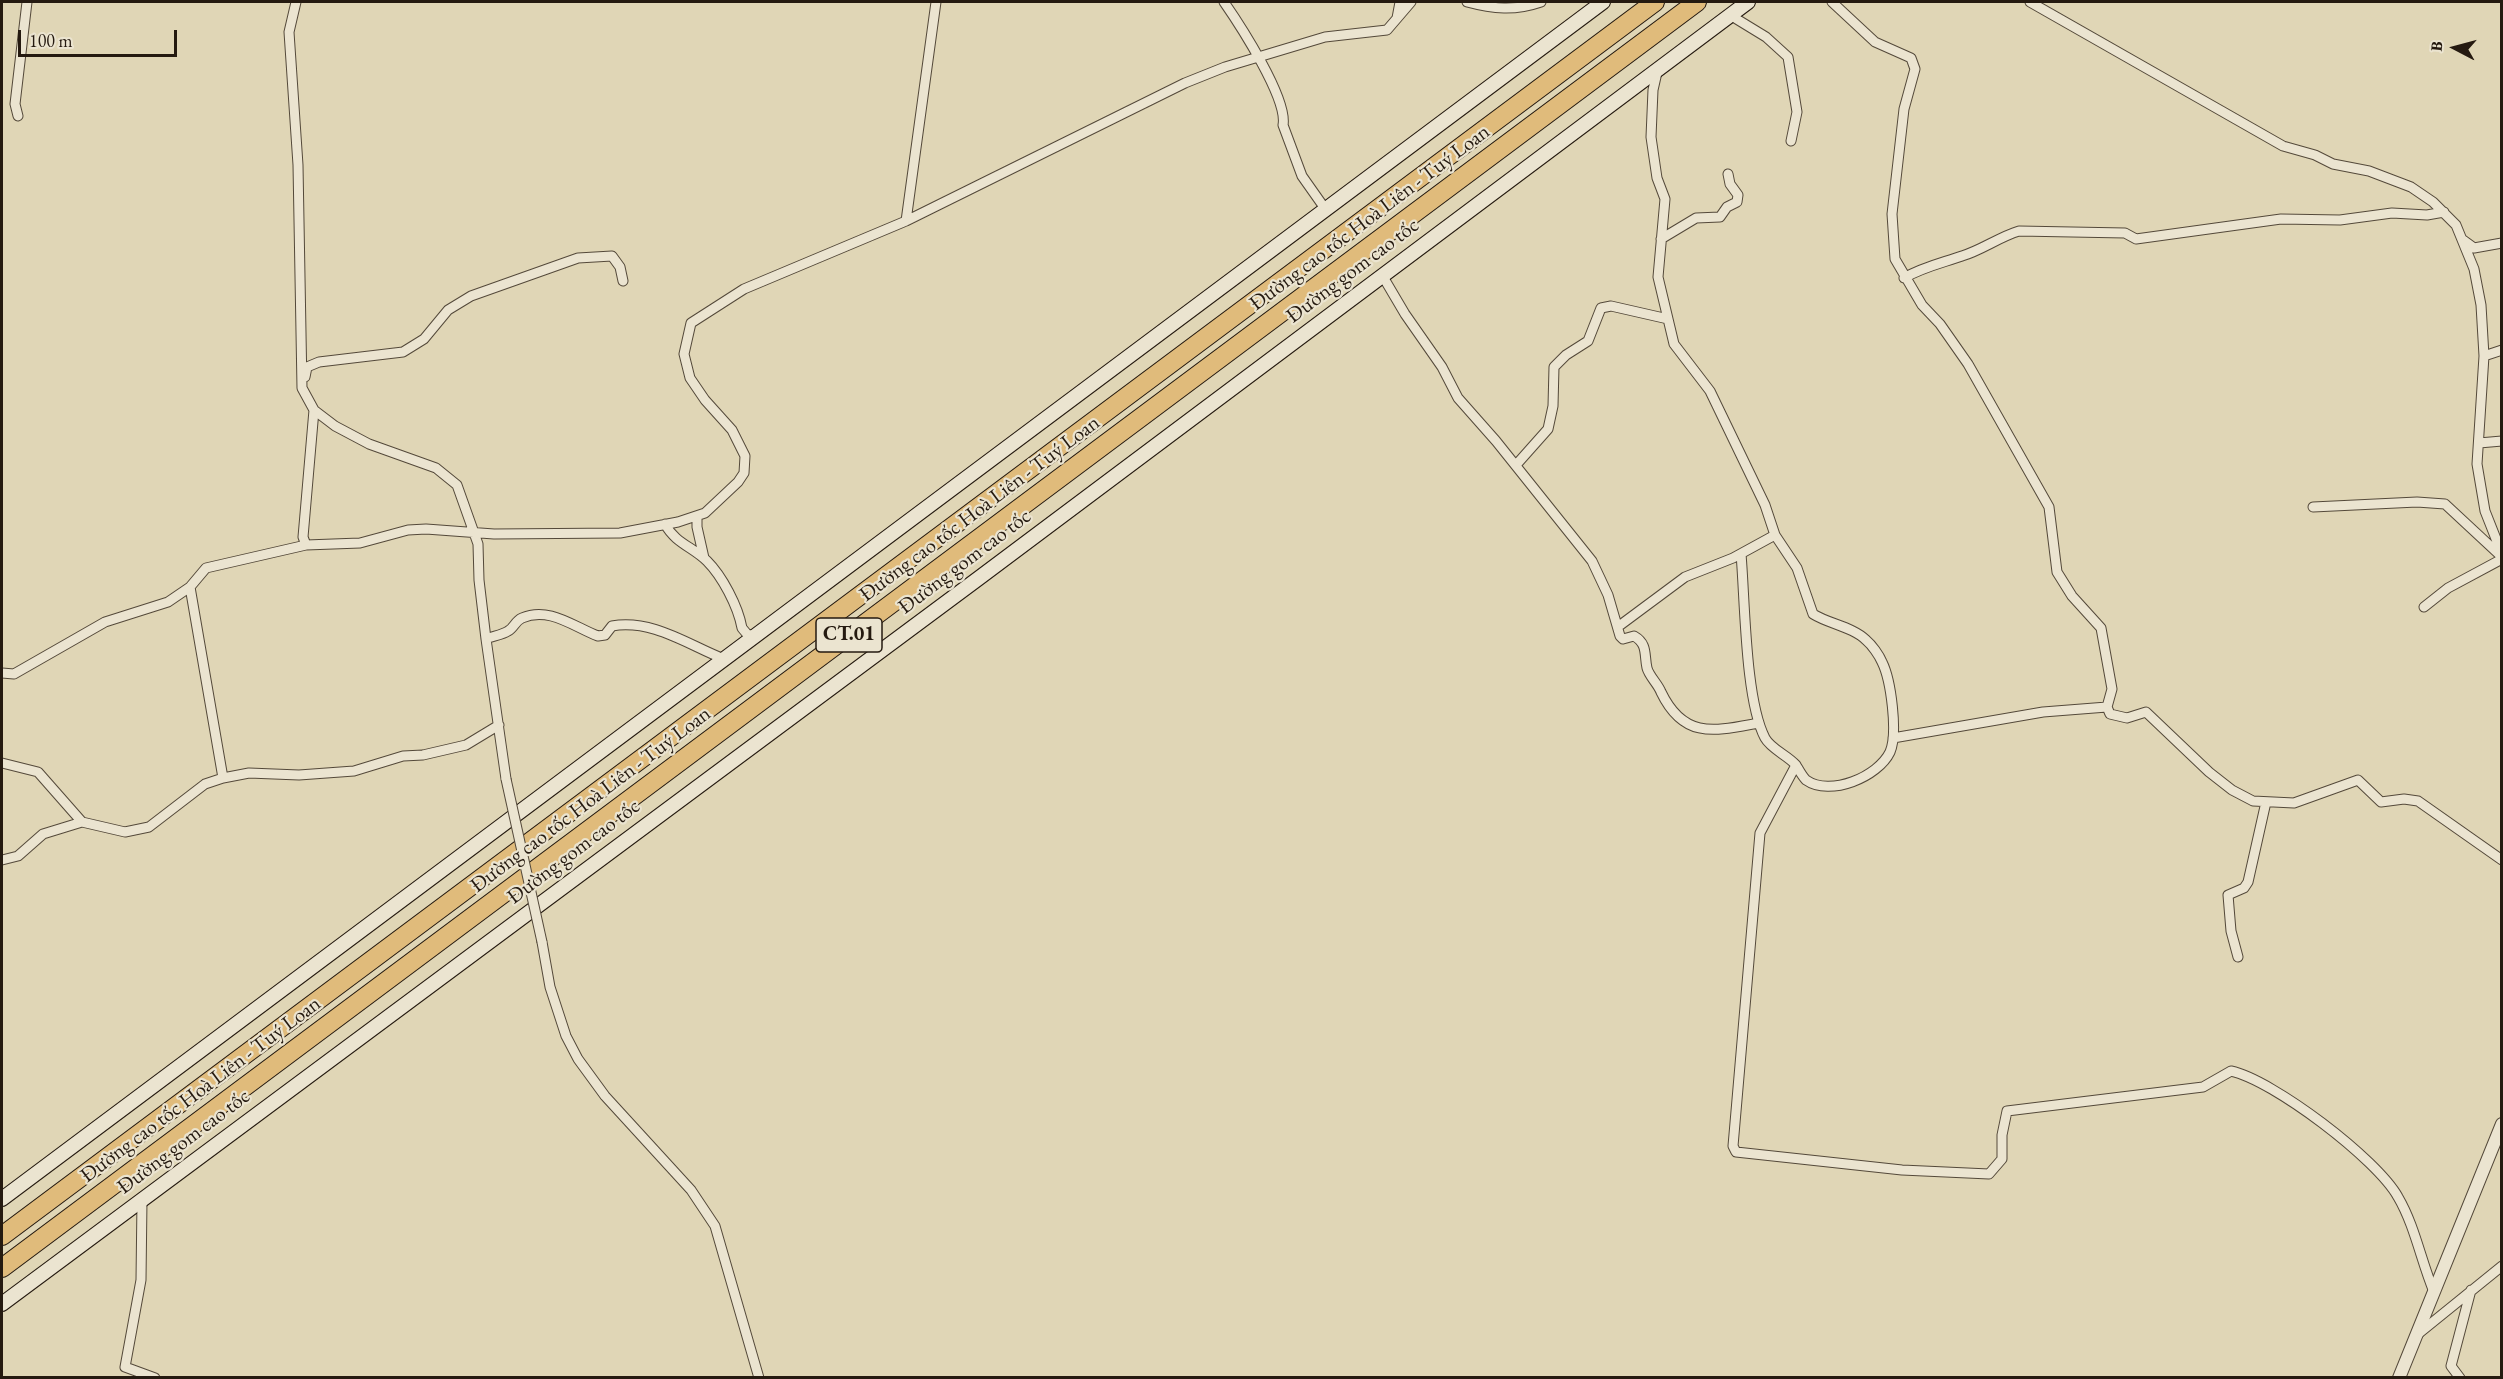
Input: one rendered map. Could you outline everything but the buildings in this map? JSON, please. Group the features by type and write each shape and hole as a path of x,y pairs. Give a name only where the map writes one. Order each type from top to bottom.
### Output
{"highway":[{"name":"Đường cao tốc Hoà Liên - Tuý Loan","path":"2,1236 1655,2"},
{"name":"Đường cao tốc Hoà Liên - Tuý Loan","path":"2,1268 1697,2"}],"main road":[{"path":"2,1198 1603,2"},
{"name":"Đường gom cao tốc","path":"2,1304 1748,2"}],"street":[{"path":"18,116 15,104 27,2"},
{"path":"296,2 289,32 298,165 302,388 314,410 335,426 369,444 422,462 444,473 457,485 475,533 486,639 506,779 550,987 566,1036 578,1059 605,1096 691,1190 715,1226 759,1377"},
{"path":"906,221 936,2"},
{"path":"1224,2 1258,58 1282,107 1285,117 1283,126 1302,176 1326,210"},
{"path":"1396,20 1400,2"},
{"path":"2,673 14,674 105,622 168,602 190,587 206,568 306,545 360,543 426,529 475,533 620,533 697,516 711,509 731,490 744,473 745,456 732,430 705,400 690,378 684,354 691,323 744,289 906,221 1185,83 1224,67 1325,37 1387,30 1411,2"},
{"path":"1467,2 1492,9 1525,7 1541,2"},
{"path":"1832,2 1875,42 1911,58 1915,69 1904,109 1892,214 1894,250 1904,279 1968,364 2049,507 2058,572 2072,596 2101,628 2112,689 2107,707"},
{"path":"2030,2 2283,146 2315,155 2333,164 2369,171 2410,187 2444,212 2456,225 2463,240 2477,287 2484,356 2479,399 2477,464 2485,511 2502,557"},
{"path":"1730,15 1754,32 1766,36 1788,57 1789,76 1797,112 1791,141"},
{"path":"1658,69 1653,90 1652,137 1657,178 1665,200 1658,282 1674,344 1710,391 1765,505 1775,535 1797,568 1813,614 1865,639 1882,661 1890,686 1893,738 1889,752 1879,765 1848,782 1816,784 1806,779 1796,765 1766,740 1759,723 1752,681 1741,554"},
{"path":"1661,238 1696,218 1720,217 1727,207 1737,202 1738,195 1730,184 1728,174"},
{"path":"1904,279 1918,270 1964,256 2005,235 2019,231 2125,232 2136,239 2281,219 2340,220 2392,213 2427,215 2444,212"},
{"path":"2463,240 2474,248 2502,243"},
{"path":"302,388 308,367 319,362 403,352 424,339 448,310 471,296 514,283 558,263 578,258 612,256 620,267 623,281"},
{"path":"1382,275 1405,314 1442,367 1458,398 1516,465 1592,561 1619,626 1621,638 1634,636 1642,641 1647,655 1647,668 1665,699 1683,722 1709,731 1759,723"},
{"path":"1516,465 1548,429 1553,406 1554,367 1566,355 1588,340 1601,308 1611,306 1668,320"},
{"path":"2484,356 2502,350"},
{"path":"306,545 303,537 314,410"},
{"path":"2479,443 2502,441"},
{"path":"2313,507 2417,502 2445,504 2502,557"},
{"path":"697,516 697,527 704,558"},
{"path":"665,524 679,543 704,558 721,577 742,628 747,634 755,636"},
{"path":"1619,626 1685,577 1741,554 1775,535"},
{"path":"2424,607 2448,588 2502,557"},
{"path":"190,587 223,778"},
{"path":"486,639 511,630 516,621 524,617 536,615 558,618 598,636 605,635 612,626 624,624 656,628 724,659"},
{"path":"1893,738 2043,712 2107,707"},
{"path":"2107,707 2116,717 2127,718 2146,712 2171,738 2232,790 2253,801 2294,803 2358,780 2381,802 2404,799 2418,801 2502,860"},
{"path":"2,860 18,856 43,834 82,822 125,832 149,827 205,784 223,778 249,773 299,775 354,771 404,756 466,745 499,725"},
{"path":"2,763 38,772 82,822"},
{"path":"1796,765 1760,833 1733,1146 1736,1152 1902,1170 1989,1174 2002,1159 2002,1135 2007,1111 2204,1087 2231,1071 2245,1074 2278,1092 2371,1163 2402,1205 2434,1292"},
{"path":"2238,957 2231,931 2228,895 2244,888 2248,882 2266,802"},
{"path":"2399,1377 2502,1124"},
{"path":"142,1200 141,1280 125,1367 155,1377"},
{"path":"2416,1335 2502,1266"},
{"path":"2460,1377 2451,1366 2471,1290"}]}
